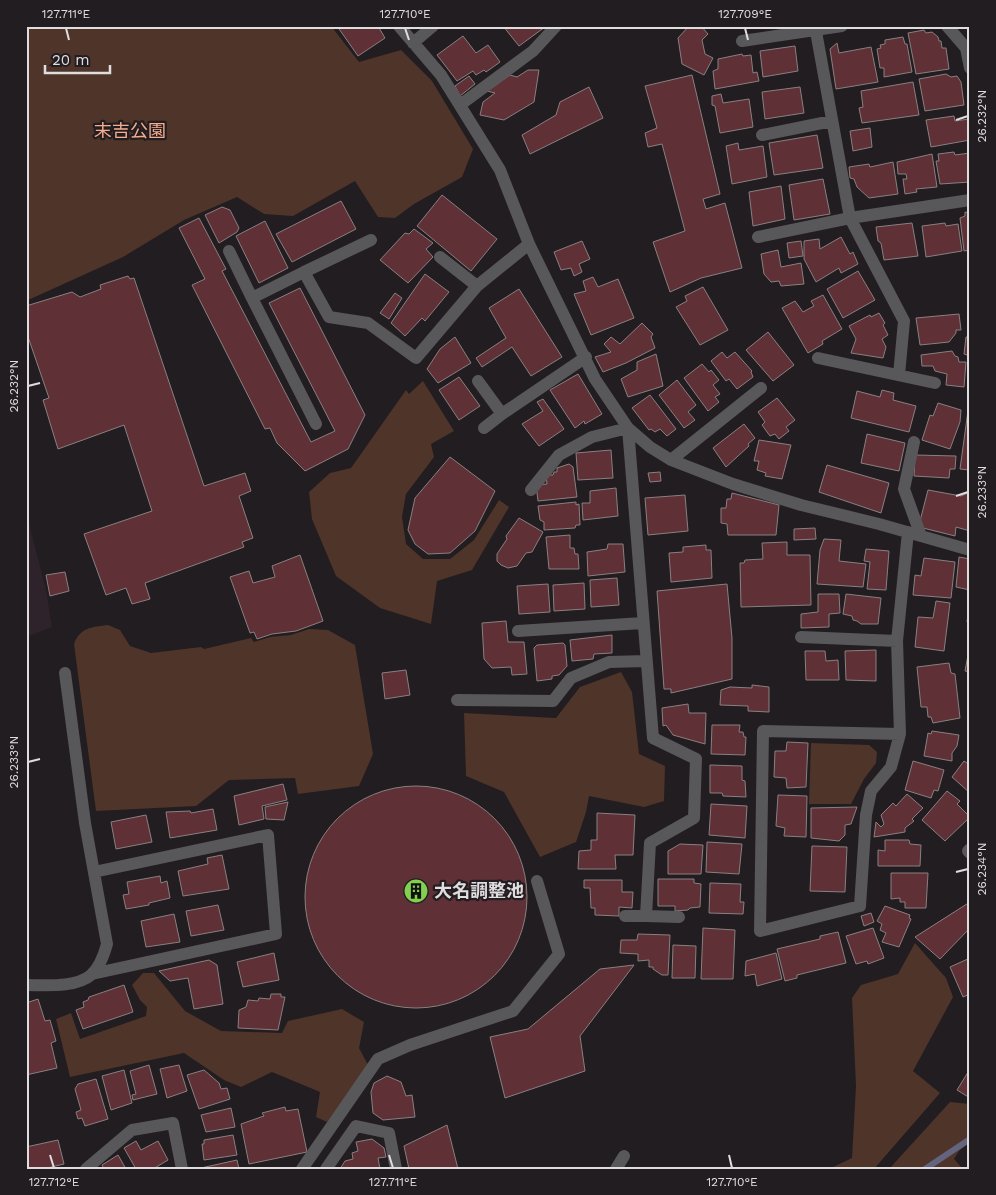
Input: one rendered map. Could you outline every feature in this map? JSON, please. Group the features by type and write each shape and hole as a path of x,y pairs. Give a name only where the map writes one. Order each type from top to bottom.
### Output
{"street":[{"path":"399,26 441,76 500,170 529,244 595,379 628,428 650,447 671,460 732,484 970,550"},
{"path":"413,42 433,26"},
{"path":"460,105 533,51 556,26"},
{"path":"742,41 815,28 842,26"},
{"path":"947,26 966,48 970,68"},
{"path":"815,28 850,218 904,321 899,375"},
{"path":"762,135 832,121"},
{"path":"758,237 850,218 970,200"},
{"path":"252,298 371,240"},
{"path":"304,272 329,316 368,323 416,358 477,286 529,244"},
{"path":"230,251 316,424"},
{"path":"440,257 477,286"},
{"path":"484,428 586,358"},
{"path":"818,358 935,383"},
{"path":"478,381 502,414"},
{"path":"671,460 761,388"},
{"path":"531,490 559,456 592,437 628,428"},
{"path":"628,428 653,738 696,759 694,818 650,843 646,916"},
{"path":"914,442 904,489 921,536"},
{"path":"900,734 763,731 760,931 860,906 866,815 871,791 890,767 900,734 897,641 908,532"},
{"path":"518,631 643,623"},
{"path":"801,637 897,641"},
{"path":"457,700 554,700 571,678 609,662 646,661"},
{"path":"65,673 85,823 107,944 101,962 92,974"},
{"path":"26,985 70,983 92,974 276,934 268,835 94,872"},
{"path":"970,849 968,851 970,853"},
{"path":"302,1169 378,1059 410,1045 513,1011 559,954 537,881"},
{"path":"625,916 679,917"},
{"path":"86,1169 132,1130 173,1123 182,1169"},
{"path":"326,1169 356,1126 389,1133 396,1169"},
{"path":"616,1169 624,1156"}],"shaded area":[{"path":"26,512 46,590 52,627 26,637"}],"green space":[{"name":"末吉公園","path":"26,26 331,26 359,62 401,50 432,81 473,149 462,177 414,204 395,218 378,217 355,181 293,216 264,214 237,197 184,220 123,257 26,301"},
{"path":"423,381 454,431 431,444 434,457 406,494 402,517 406,544 423,559 450,559 474,540 499,500 509,507 472,570 437,581 431,624 380,608 336,576 312,519 309,492 330,473 351,468 406,390 409,394"},
{"path":"108,625 120,630 130,646 151,653 201,647 204,649 251,638 254,642 270,637 291,635 309,629 328,630 355,645 373,754 359,786 298,794 295,778 229,780 196,806 96,811 74,644 83,631 92,627"},
{"path":"621,672 632,692 639,754 665,766 664,801 644,807 589,796 576,842 540,857 504,792 466,776 464,713 556,718 580,687"},
{"path":"811,743 869,745 877,752 876,763 864,779 851,804 809,804"},
{"path":"915,943 946,978 953,997 913,1071 940,1093 874,1169 829,1169 852,1158 856,1086 852,998 861,985 898,974"},
{"path":"143,973 154,973 185,1011 221,1031 282,1033 288,1021 342,1009 364,1022 359,1048 368,1065 327,1122 316,1117 320,1092 272,1072 241,1087 224,1080 184,1053 70,1077 56,1019 71,1013 80,1039 146,1016 147,1007 140,1000 132,985"},
{"path":"950,1102 970,1104 970,1142 959,1151 954,1159 963,1169 889,1169"}],"building":[{"path":"337,26 378,26 385,38 358,56"},
{"path":"503,26 545,26 545,27 519,46"},
{"path":"689,26 701,26 708,34 702,40 705,54 713,58 704,75 682,64 678,38"},
{"path":"924,30 926,33 932,32 941,41 942,48 946,48 949,69 916,74 908,33"},
{"path":"463,36 476,53 488,45 500,62 486,72 484,70 476,75 473,71 457,81 437,55"},
{"path":"903,37 905,44 907,44 912,72 884,77 884,68 880,68 877,49 881,48 880,45 885,44 885,40"},
{"path":"837,43 839,53 871,47 878,82 836,89 830,49"},
{"path":"795,46 798,71 763,77 760,51"},
{"path":"742,54 743,56 751,55 753,73 757,72 759,81 715,89 713,71 718,69 718,59"},
{"path":"528,70 539,70 534,102 504,120 480,115 483,102 495,93 487,91 510,75 517,77"},
{"path":"946,74 951,77 957,76 961,82 964,105 925,111 919,79"},
{"path":"692,75 720,194 703,199 706,209 725,203 742,268 701,278 670,292 653,242 685,231 662,144 648,147 645,133 657,128 645,86"},
{"path":"469,76 475,84 460,96 455,86"},
{"path":"913,82 919,115 862,123 859,108 863,107 861,91"},
{"path":"589,87 603,118 530,154 522,135 556,115 560,102"},
{"path":"800,87 804,113 765,119 762,92"},
{"path":"721,94 723,103 749,99 753,127 720,133 715,106 712,105 712,96"},
{"path":"954,116 955,121 969,119 970,140 931,147 926,120"},
{"path":"870,128 872,147 853,151 850,131"},
{"path":"817,135 823,168 774,175 769,143"},
{"path":"738,143 739,150 763,146 767,177 732,184 726,146"},
{"path":"954,152 955,155 970,153 970,182 940,184 936,161 939,161 938,154"},
{"path":"932,154 937,187 916,189 917,192 905,194 903,179 907,179 906,174 898,174 897,162"},
{"path":"893,162 898,194 869,198 857,187 854,179 850,178 849,167 869,164 870,167"},
{"path":"823,179 830,214 794,220 789,185"},
{"path":"781,186 785,219 753,226 749,192"},
{"path":"442,195 497,239 471,271 417,226"},
{"path":"341,201 356,229 292,262 276,234"},
{"path":"222,207 230,210 239,228 237,232 219,243 205,215"},
{"path":"965,212 970,213 970,250 964,251 960,218 965,216"},
{"path":"199,218 226,269 222,271 311,442 335,431 269,303 300,288 365,415 348,449 305,471 277,443 270,428 265,429 192,285 205,279 179,228"},
{"path":"265,221 288,268 259,283 236,236"},
{"path":"912,223 918,256 884,260 876,227"},
{"path":"945,223 946,226 958,224 962,251 926,257 922,226"},
{"path":"414,229 433,243 426,249 433,257 408,283 380,260 405,233 409,234"},
{"path":"841,237 850,254 853,252 858,264 841,273 839,268 816,282 804,259 804,241 819,239 820,249"},
{"path":"582,241 590,259 579,264 582,272 574,276 571,268 561,270 554,252"},
{"path":"801,241 803,256 789,258 787,243"},
{"path":"778,250 781,267 801,263 804,284 781,286 779,281 771,282 764,274 761,254"},
{"path":"858,271 875,300 843,318 827,289"},
{"path":"425,274 449,292 425,321 422,318 405,336 391,323"},
{"path":"128,276 130,279 134,278 204,486 245,473 251,491 239,496 253,538 242,542 244,547 145,583 150,599 132,604 126,588 106,595 84,534 152,511 124,425 58,449 43,400 49,398 26,331 26,306 72,292 80,297 101,289 100,285"},
{"path":"593,277 598,287 618,279 634,318 591,335 574,294 586,291 583,281"},
{"path":"703,287 728,330 700,345 676,307 687,301 685,296"},
{"path":"519,289 562,357 531,376 512,347 482,367 476,358 506,338 489,308"},
{"path":"395,293 402,298 389,319 380,313"},
{"path":"823,295 842,329 822,341 823,344 808,353 782,308 795,301 803,312 814,306 811,301"},
{"path":"879,313 885,323 883,325 888,335 882,339 886,347 883,358 851,353 856,339 849,326 870,315 871,317"},
{"path":"959,314 961,330 956,330 956,333 949,342 920,345 916,318"},
{"path":"642,323 653,334 651,337 655,348 603,372 595,357 611,352 604,344 611,337 620,344"},
{"path":"768,332 794,365 773,381 746,350"},
{"path":"455,337 471,363 438,383 427,369 440,349"},
{"path":"966,337 970,337 970,356 964,354"},
{"path":"952,351 958,357 959,362 966,362 964,387 946,385 947,374 935,371 933,366 922,366 921,355"},
{"path":"722,352 727,358 735,352 752,371 753,377 737,389 729,379 726,381 711,361"},
{"path":"656,354 663,386 628,397 621,379 637,370 637,362"},
{"path":"702,364 709,372 711,370 719,380 713,385 720,394 715,397 719,402 708,411 684,378"},
{"path":"578,374 602,414 585,424 584,421 575,428 550,390"},
{"path":"459,377 480,406 459,420 439,390"},
{"path":"677,380 696,405 688,412 695,420 684,428 659,395"},
{"path":"882,390 894,393 893,400 916,406 909,432 851,418 857,391 880,397"},
{"path":"650,395 676,429 667,436 660,429 655,432 651,429 649,430 632,408"},
{"path":"970,396 970,470 960,469"},
{"path":"777,398 795,420 786,427 789,431 779,439 775,434 770,436 762,425 765,422 758,412"},
{"path":"543,399 564,429 539,446 522,424 543,411 537,402"},
{"path":"938,403 961,410 960,422 950,449 922,440 930,415 933,416"},
{"path":"744,424 755,438 726,467 713,448"},
{"path":"867,434 905,443 899,471 861,463"},
{"path":"759,440 791,445 782,479 765,476 766,473 757,470 759,461 754,461"},
{"path":"611,450 613,478 578,480 576,453"},
{"path":"915,455 956,456 955,469 950,469 949,478 914,476"},
{"path":"450,457 495,491 475,531 450,553 428,554 415,544 408,530 415,498"},
{"path":"569,464 573,467 577,497 538,501 536,485 547,484 546,475 553,475 554,472 557,472 557,468"},
{"path":"827,465 889,483 881,513 819,492"},
{"path":"660,472 661,481 650,482 648,473"},
{"path":"616,488 618,516 583,520 582,503 590,503 590,491"},
{"path":"928,490 961,496 970,492 970,531 956,527 955,536 923,528 920,521"},
{"path":"732,493 779,505 776,535 728,535 727,524 721,523 721,508 726,508 727,499 731,499"},
{"path":"685,495 688,531 648,535 645,498"},
{"path":"576,502 576,505 579,504 580,525 576,525 575,528 544,530 544,522 540,520 538,506"},
{"path":"519,518 543,532 532,552 526,553 517,566 508,568 497,561 497,554 507,539 506,536"},
{"path":"815,528 816,539 794,540 794,529"},
{"path":"570,535 570,548 574,548 575,554 578,554 579,569 549,569 546,537"},
{"path":"824,539 841,540 839,561 866,564 863,587 817,584 820,550"},
{"path":"787,542 787,555 810,555 811,605 741,607 740,563 744,563 745,560 763,559 762,543"},
{"path":"608,544 623,544 625,572 588,576 587,552 607,549"},
{"path":"706,545 706,550 711,550 712,578 671,582 669,553 683,552 683,547"},
{"path":"866,549 889,551 886,590 867,589 870,562 864,561"},
{"path":"300,555 323,621 296,631 272,634 257,639 254,632 250,633 230,577 249,571 253,583 275,577 272,566"},
{"path":"959,557 970,559 970,590 956,587"},
{"path":"924,558 955,562 951,598 913,595 915,575 921,576"},
{"path":"65,572 69,591 50,596 46,575"},
{"path":"617,578 619,605 591,607 590,580"},
{"path":"584,583 585,609 554,611 553,585"},
{"path":"548,584 550,612 519,614 517,586"},
{"path":"727,584 732,638 732,679 671,693 671,689 664,689 657,591"},
{"path":"818,594 839,594 840,613 829,614 829,627 801,628 801,614 818,612"},
{"path":"846,594 881,598 878,624 861,624 853,620 852,616 843,614"},
{"path":"936,601 950,603 944,651 915,647 918,617 933,618"},
{"path":"970,602 970,622 967,622"},
{"path":"506,621 508,642 524,642 527,674 512,675 511,667 492,668 484,659 482,623"},
{"path":"612,635 612,653 594,654 593,659 572,661 570,640"},
{"path":"563,643 565,645 567,666 559,675 552,676 552,679 537,681 534,648 537,645"},
{"path":"970,645 970,672 965,671"},
{"path":"876,650 876,681 846,680 845,651"},
{"path":"805,651 825,651 826,661 838,660 839,680 806,680"},
{"path":"949,663 951,673 955,674 960,718 933,723 931,717 928,717 927,707 921,707 917,667"},
{"path":"406,670 410,695 385,699 382,673"},
{"path":"752,685 769,687 769,712 748,711 748,706 720,705 721,690 730,687 752,688"},
{"path":"688,704 689,713 706,713 705,744 673,735 666,725 663,726 662,708"},
{"path":"712,725 740,725 739,732 743,732 744,737 746,737 745,755 711,754"},
{"path":"932,731 959,735 957,746 952,753 952,761 924,756 928,733 931,734"},
{"path":"787,742 808,743 806,787 787,788 786,778 774,777 775,751 786,751"},
{"path":"913,761 944,770 938,791 934,790 931,798 905,790"},
{"path":"964,761 970,765 970,793 952,777"},
{"path":"710,765 742,766 742,780 745,781 746,797 723,796 722,793 710,793"},
{"path":"283,784 287,800 262,806 264,819 239,825 234,796"},
{"name":"大名調整池","path":"416,786 448,791 468,799 494,819 514,845 522,865 527,897 522,929 514,949 494,975 468,995 448,1003 416,1008 384,1003 364,995 338,975 318,949 310,929 305,897 310,865 318,845 338,819 364,799 384,791"},
{"path":"947,791 960,801 957,804 970,817 945,841 922,820"},
{"path":"907,794 923,808 912,819 914,821 905,828 905,832 874,837 876,822 881,827 884,824 881,815 893,803 896,806"},
{"path":"778,795 807,796 806,837 784,836 785,828 776,826"},
{"path":"288,802 284,820 266,819 265,807"},
{"path":"711,804 747,806 745,838 709,835"},
{"path":"857,807 851,824 845,825 845,835 839,841 811,838 811,808"},
{"path":"213,809 217,830 170,838 166,812 190,811 191,813"},
{"path":"597,813 635,815 633,855 615,855 616,869 578,869 579,851 591,850 591,840 597,840"},
{"path":"146,815 152,842 116,849 111,822"},
{"path":"885,840 909,840 910,844 921,845 920,866 878,866 878,850 885,851"},
{"path":"707,842 742,844 739,874 706,872"},
{"path":"680,844 703,845 701,874 668,874 668,851"},
{"path":"812,846 847,847 845,892 810,891"},
{"path":"222,855 229,889 183,896 178,871 208,864 207,858"},
{"path":"891,873 928,873 926,908 905,908 905,902 900,902 900,898 891,899"},
{"path":"160,876 161,883 167,881 170,898 149,903 149,905 126,909 123,895 129,894 127,882"},
{"path":"658,879 694,879 694,883 701,884 700,907 675,911 675,906 658,906"},
{"path":"584,880 622,880 622,892 633,892 632,908 619,907 619,916 595,915 595,908 591,908 590,888 584,888"},
{"path":"710,883 741,884 740,902 744,902 743,914 709,913"},
{"path":"970,902 970,928 940,959 915,937"},
{"path":"218,905 224,930 191,936 186,911"},
{"path":"885,906 910,915 909,918 911,919 899,947 882,942 886,933 880,930 882,924 877,921"},
{"path":"871,913 874,922 864,926 861,916"},
{"path":"174,914 180,942 146,947 141,921"},
{"path":"703,928 735,930 733,979 701,979"},
{"path":"873,928 884,958 868,964 867,961 856,964 846,936"},
{"path":"838,932 846,963 797,975 797,978 785,981 777,949 820,939 820,936"},
{"path":"638,934 670,935 668,975 662,975 653,967 649,967 649,960 638,961 638,954 620,953 621,940 637,940"},
{"path":"673,945 696,946 695,978 672,978"},
{"path":"274,953 279,980 243,987 237,962"},
{"path":"776,953 782,979 757,986 755,974 745,976 746,961"},
{"path":"970,958 970,994 963,997 950,967"},
{"path":"209,960 217,965 223,1004 194,1009 188,978 170,981 159,971"},
{"path":"634,965 580,1036 585,1071 505,1098 490,1037 528,1029 600,969"},
{"path":"124,985 133,1012 83,1029 76,1010 84,1007 83,1002 88,1000 89,997"},
{"path":"271,994 281,994 281,997 285,997 278,1030 238,1028 239,1010 246,1007 248,1000 270,999"},
{"path":"38,999 45,1021 50,1020 56,1041 51,1043 57,1068 26,1075 26,1003"},
{"path":"149,1065 157,1094 133,1100 132,1095 136,1094 130,1071"},
{"path":"179,1065 187,1091 167,1098 160,1069"},
{"path":"970,1069 970,1098 957,1090"},
{"path":"124,1070 132,1103 111,1110 102,1076"},
{"path":"204,1070 219,1083 221,1089 227,1088 230,1099 199,1109 187,1075"},
{"path":"387,1076 401,1082 406,1096 412,1095 415,1117 383,1120 373,1113 371,1092 374,1083"},
{"path":"96,1079 108,1119 85,1126 82,1118 78,1119 76,1112 81,1110 75,1089 78,1084"},
{"path":"285,1107 286,1111 298,1109 307,1152 249,1164 241,1124 264,1116 262,1113"},
{"path":"231,1108 235,1127 206,1132 201,1115"},
{"path":"447,1125 458,1169 409,1169 404,1146"},
{"path":"233,1135 237,1155 204,1160 202,1144 204,1144 204,1140"},
{"path":"372,1139 384,1148 386,1157 378,1158 380,1169 340,1169 345,1161 353,1159 352,1153 358,1151 356,1142"},
{"path":"58,1140 64,1164 43,1169 26,1169 26,1147"},
{"path":"136,1141 141,1150 158,1141 168,1160 153,1169 136,1169 124,1148"},
{"path":"118,1155 126,1169 104,1169 102,1165"},
{"path":"237,1160 239,1169 201,1169 201,1168"}],"waterway":[{"path":"925,1169 970,1139"}],"place":[{"name":"大名調整池","path":"416,891"}]}
